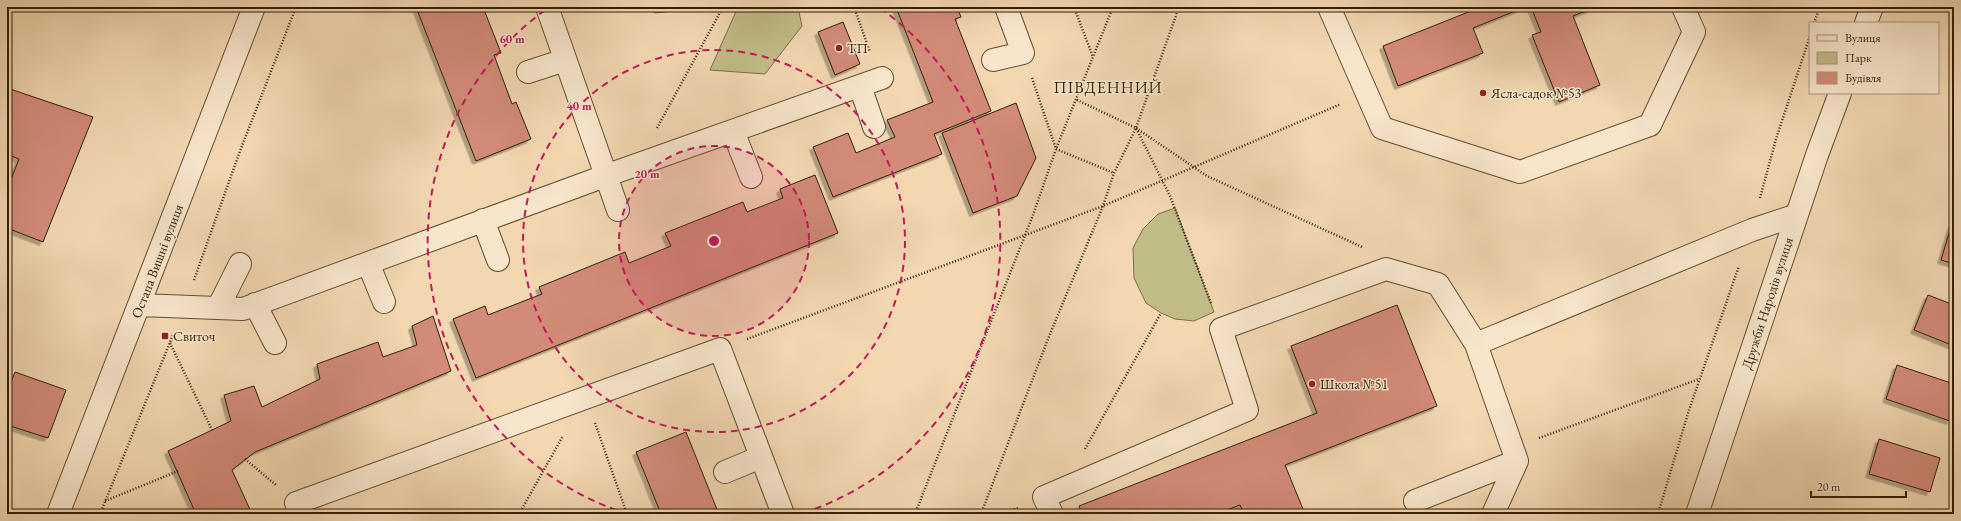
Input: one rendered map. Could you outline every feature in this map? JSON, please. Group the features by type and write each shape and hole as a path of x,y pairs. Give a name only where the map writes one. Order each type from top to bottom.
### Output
{"street":[{"name":"Остапа Вишні вулиця","path":"58,514 254,7"},
{"path":"546,7 618,210"},
{"path":"993,60 1023,53 1006,7"},
{"path":"1329,7 1382,128 1520,172 1650,124 1694,32 1683,7"},
{"path":"1866,22 1872,7"},
{"path":"528,72 565,60"},
{"path":"140,305 243,309 483,220 882,78"},
{"path":"860,86 874,127"},
{"name":"Дружби Народів вулиця","path":"1697,514 1797,215 1840,94"},
{"path":"734,131 751,178"},
{"path":"1476,344 1752,230 1797,215"},
{"path":"483,220 498,260"},
{"path":"368,263 384,302"},
{"path":"218,308 240,264"},
{"path":"1052,514 1044,497 1247,410 1221,329 1386,269 1438,284 1476,344 1514,454 1493,514"},
{"path":"255,304 275,343"},
{"path":"296,510 586,398 720,349 783,514"},
{"path":"1416,501 1514,454"},
{"path":"725,472 761,457"}],"path":[{"path":"100,514 184,306 240,151 296,7"},
{"path":"637,165 723,7"},
{"path":"854,7 882,78"},
{"path":"1074,7 1093,58"},
{"path":"915,514 1033,215 1056,149 1077,100 1113,7"},
{"path":"981,514 1048,339 1103,206 1114,173 1136,128 1179,7"},
{"path":"1814,22 1820,7"},
{"path":"1658,514 1699,379 1752,230 1776,139 1809,39"},
{"path":"1023,53 1056,149 1114,173"},
{"path":"720,349 1103,206 1367,93"},
{"path":"1077,100 1136,128 1207,176 1360,246 1386,269"},
{"path":"1136,128 1163,181 1221,329"},
{"path":"1062,489 1161,313"},
{"path":"170,342 212,430"},
{"path":"1514,454 1699,379"},
{"path":"519,514 586,398"},
{"path":"586,398 627,514"},
{"path":"245,459 296,510"},
{"path":"105,501 178,471"}],"green space":[{"path":"647,7 675,7 673,11 655,13"},
{"path":"738,7 798,7 802,26 765,74 710,70"},
{"path":"1175,208 1214,312 1194,321 1175,319 1161,313 1146,303 1134,278 1133,248 1143,229 1158,214"}],"building":[{"path":"416,7 483,7 501,53 494,55 512,104 516,102 531,139 476,161"},
{"path":"896,7 957,7 961,17 955,19 991,111 934,134 942,154 833,197 813,147 848,133 856,153 895,137 887,120 933,102"},
{"path":"1469,7 1525,7 1473,28 1483,53 1398,86 1383,46 1471,11"},
{"path":"1531,7 1596,7 1573,16 1600,85 1559,102 1532,35 1541,32"},
{"name":"ТП","path":"843,22 860,64 835,75 818,32"},
{"path":"7,88 93,117 43,242 7,228 7,190 19,159 7,154"},
{"path":"1016,103 1036,158 1017,196 973,213 942,133"},
{"path":"815,175 838,233 476,378 453,319 485,306 488,315 542,294 539,287 625,252 629,263 671,246 665,233 743,202 747,212 783,198 780,189"},
{"path":"1952,223 1954,224 1954,264 1941,260"},
{"path":"1928,295 1954,305 1954,346 1914,330"},
{"path":"1397,305 1437,406 1285,465 1305,514 1244,514 1240,505 1216,514 1082,514 1079,506 1317,413 1291,346"},
{"path":"433,316 451,371 255,452 232,470 252,514 196,514 168,451 231,421 224,395 254,386 262,407 320,379 317,364 378,342 383,357 417,345 412,326"},
{"path":"1897,365 1954,384 1954,408 1950,421 1886,399"},
{"path":"15,372 66,390 48,438 7,425 7,392"},
{"path":"686,432 718,512 725,509 728,514 661,514 636,452"},
{"path":"1879,439 1940,458 1930,492 1869,474"}],"place":[{"name":"ТП","path":"839,48"},
{"name":"Ясла-садок №53","path":"1483,93"},
{"name":"Свиточ","path":"165,336"},
{"name":"Школа №51","path":"1312,384"}],"district":[{"name":"ПІВДЕННИЙ","path":"1108,87"}]}
